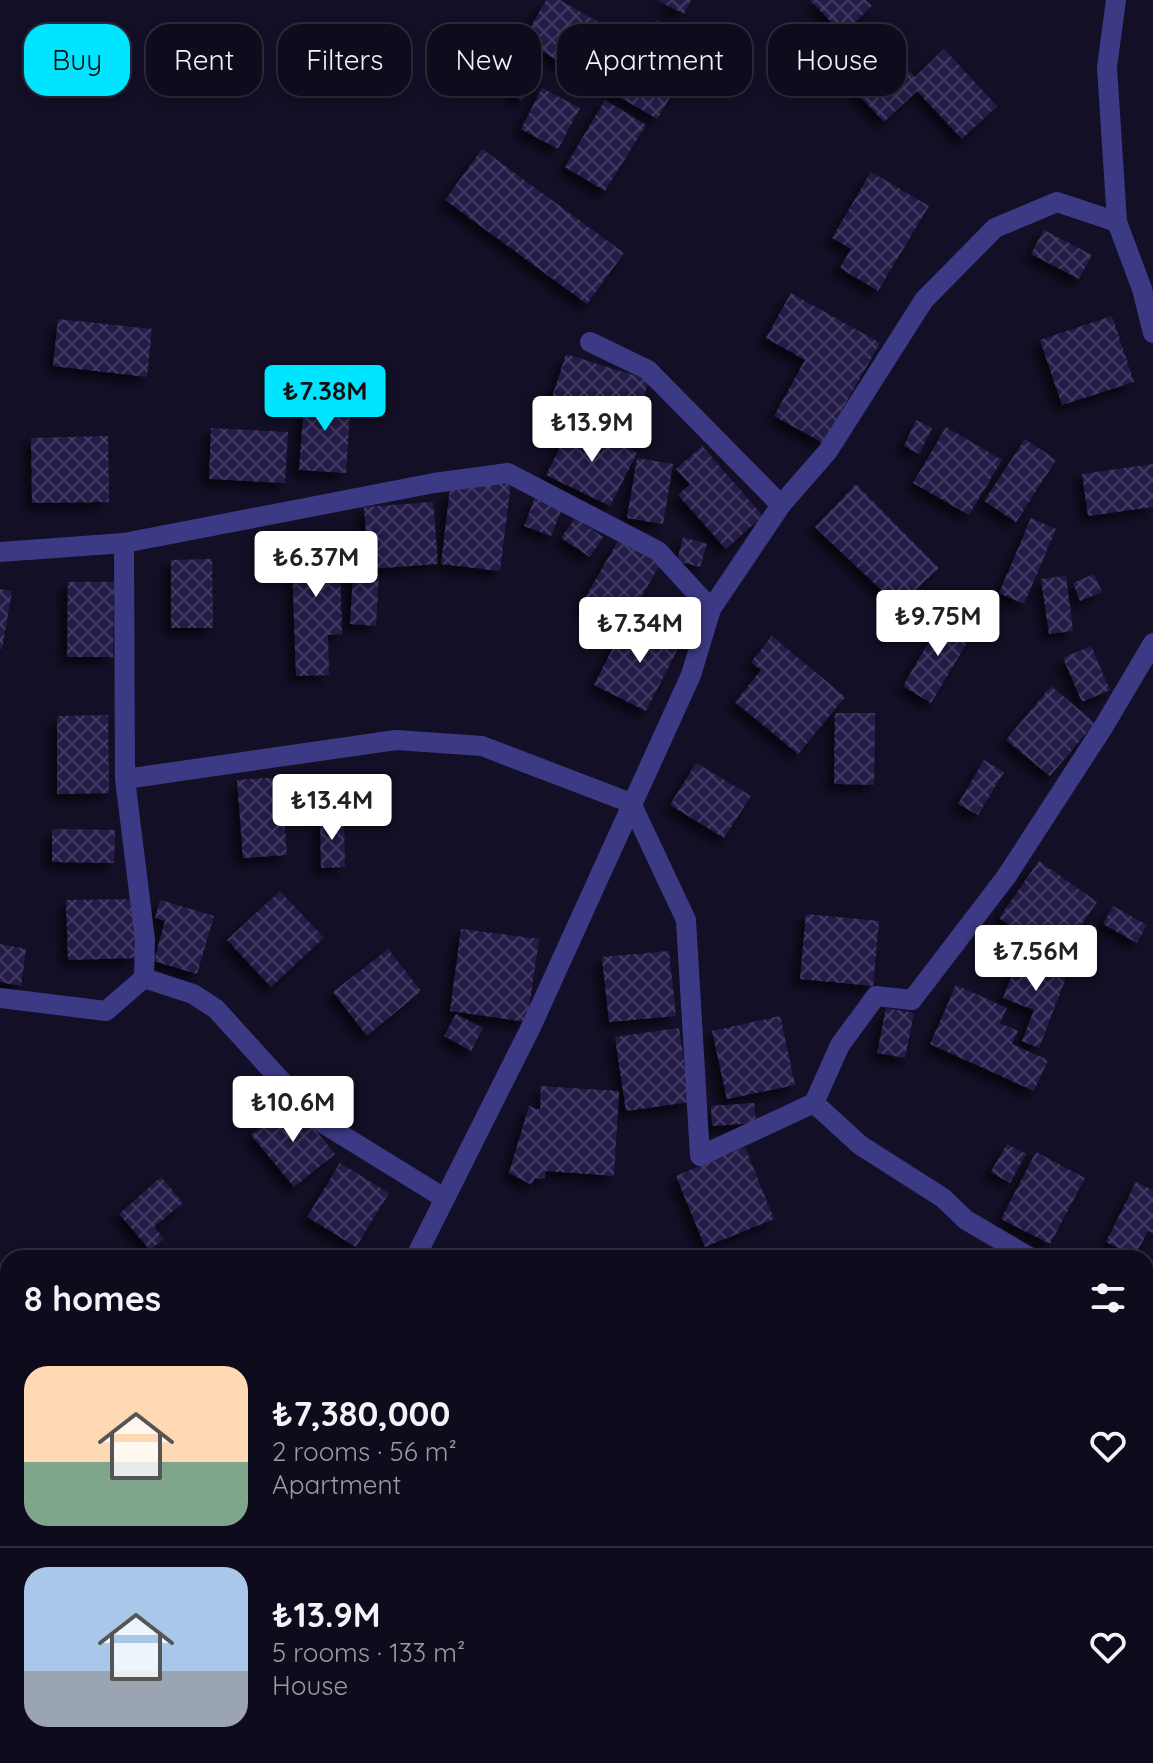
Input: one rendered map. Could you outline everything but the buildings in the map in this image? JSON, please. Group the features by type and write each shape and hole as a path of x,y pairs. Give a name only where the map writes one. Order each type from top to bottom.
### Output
{"street":[{"path":"1116,0 1107,67 1117,222 1142,289 1153,333"},
{"path":"419,1250 531,1027 691,675 711,609 781,505 828,451 924,300 995,228 1057,202 1117,222"},
{"path":"590,342 648,370 781,505"},
{"path":"0,552 124,543 434,483 508,473 658,551 711,609"},
{"path":"0,998 106,1011 144,978 145,940 125,779 124,543"},
{"path":"125,779 396,740 482,746 631,803 686,920 700,1156 814,1103 840,1045 876,996 912,1000 1006,877 1104,726 1153,643"},
{"path":"144,978 193,994 216,1009 316,1119 444,1198"},
{"path":"814,1103 860,1145 943,1198 966,1220 1017,1250"}]}
